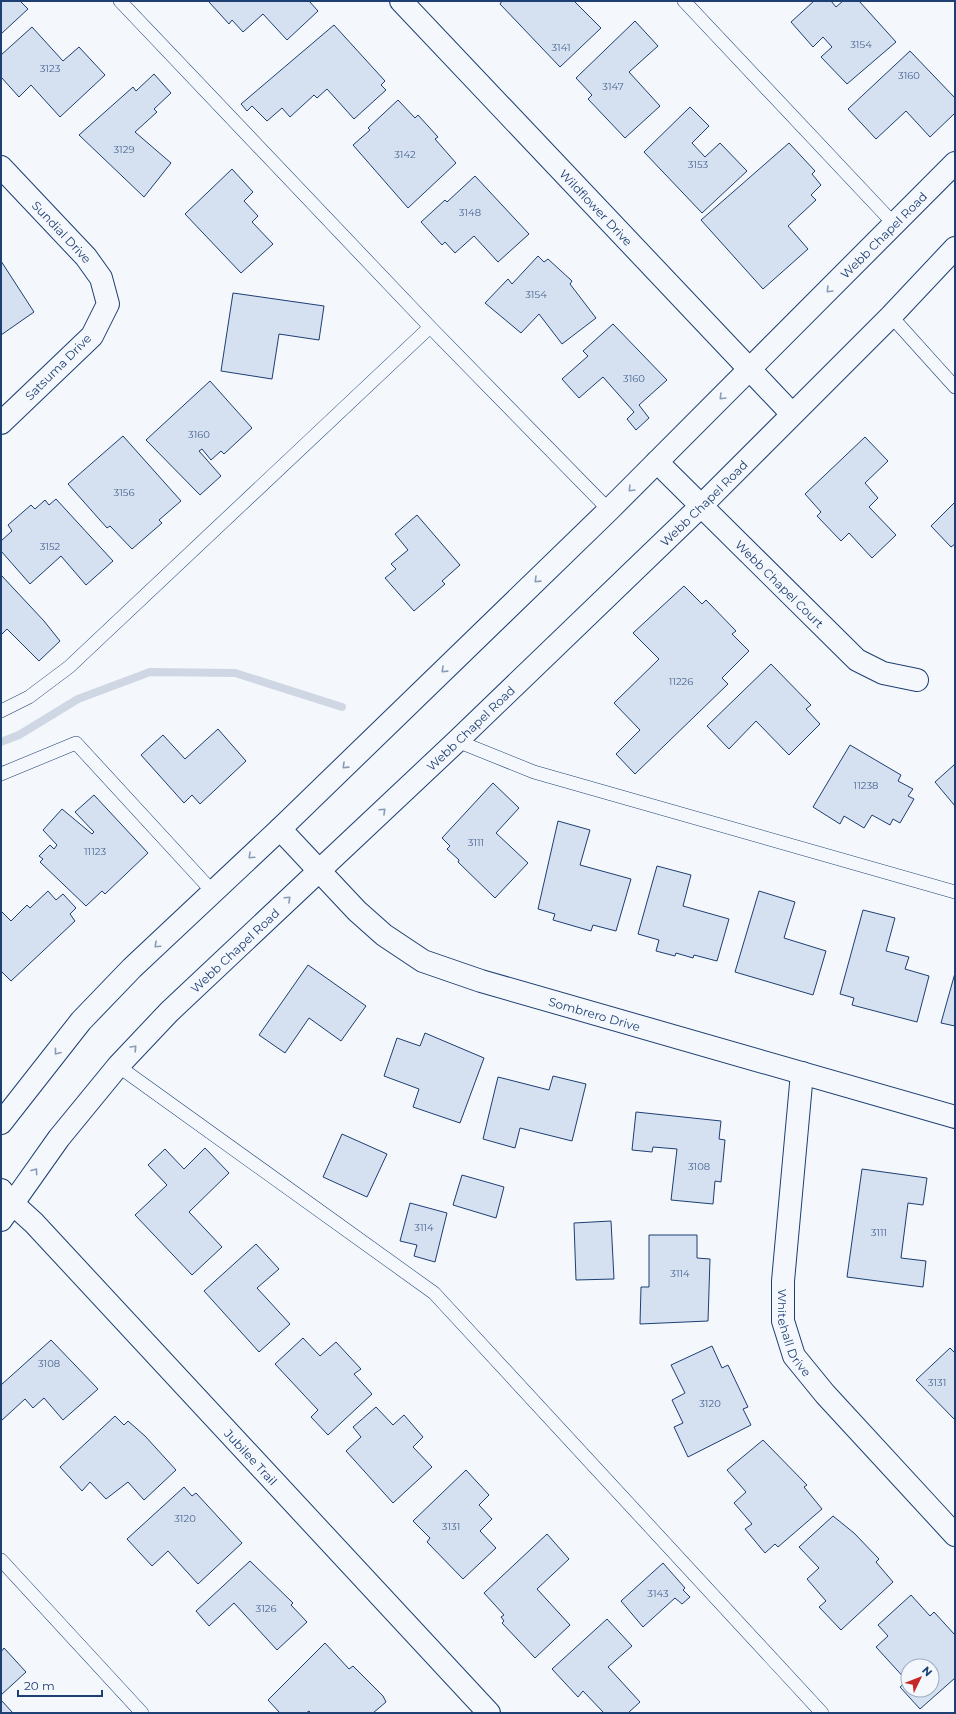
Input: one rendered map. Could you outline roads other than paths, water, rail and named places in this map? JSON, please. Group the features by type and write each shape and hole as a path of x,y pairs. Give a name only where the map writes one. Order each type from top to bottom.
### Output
{"street":[{"name":"Wildflower Drive","path":"401,1 792,414"},
{"name":"Webb Chapel Road","path":"1,1123 81,1021 132,968 280,829 609,510 895,225 955,163"},
{"name":"Sundial Drive","path":"1,167 86,257 101,278 108,304"},
{"name":"Webb Chapel Road","path":"4,1203 118,1066 169,1012 458,741 701,506 891,316 955,248"},
{"name":"Satsuma Drive","path":"1,423 92,336 108,304"},
{"name":"Webb Chapel Court","path":"658,462 857,660 883,673 917,680"},
{"name":"Sombrero Drive","path":"280,829 357,911 384,934 423,961 481,981 955,1117"},
{"name":"Whitehall Drive","path":"802,1073 783,1281 783,1321 794,1356 824,1394 955,1535"},
{"name":"Jubilee Trail","path":"4,1203 45,1234 489,1713"}],"lane":[{"path":"120,1 430,327 609,510"},
{"path":"684,1 895,225"},
{"path":"891,316 955,387"},
{"path":"1,712 29,697 69,666 430,327"},
{"path":"458,741 534,772 955,892"},
{"path":"1,774 76,743 213,892"},
{"path":"118,1066 434,1293 822,1713"},
{"path":"1,1560 142,1713"}],"waterway":[{"path":"1,742 19,735 78,699 150,672 235,673 342,707"}]}
